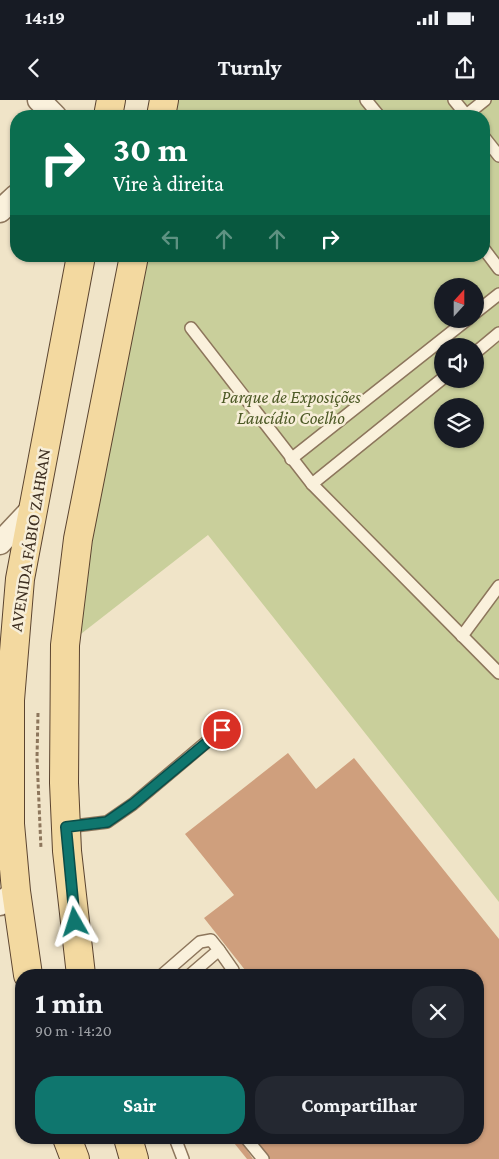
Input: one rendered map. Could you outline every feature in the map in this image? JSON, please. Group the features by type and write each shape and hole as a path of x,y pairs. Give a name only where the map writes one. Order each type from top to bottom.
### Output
{"main road":[{"name":"AVENIDA FÁBIO ZAHRAN","path":"26,969 8,898 10,824 5,696 20,579 32,508 80,262"},
{"path":"80,969 66,827 64,783 65,645 78,540 133,262"}],"street":[{"path":"39,100 49,110"},
{"path":"0,211 10,202"},
{"path":"0,543 32,508"}],"lane":[{"path":"366,100 374,110"},
{"path":"474,110 486,100"},
{"path":"490,145 499,156"},
{"path":"490,258 499,269"},
{"path":"484,306 499,294"},
{"path":"191,328 312,484 499,674"},
{"path":"291,459 457,328"},
{"path":"484,346 499,333"},
{"path":"312,484 434,385"},
{"path":"462,636 499,586"},
{"path":"66,827 107,822 133,804 222,730"},
{"path":"169,969 200,942 211,940 233,969"},
{"path":"197,969 219,950"},
{"path":"177,1144 183,1159"},
{"path":"251,1144 263,1159"}],"green space":[{"name":"Parque de Exposições Laucídio Coelho","path":"167,100 499,100 499,902 208,535 68,644 136,262 490,262 490,110 165,110"}],"building":[{"path":"288,753 316,789 354,758 499,939 499,1159 270,1159 259,1144 484,1144 484,969 244,969 204,918 234,895 185,834"},
{"path":"235,1144 243,1144 253,1159 247,1159"}],"route":[{"path":"75,922 66,827 107,822 133,804 222,730"}]}
